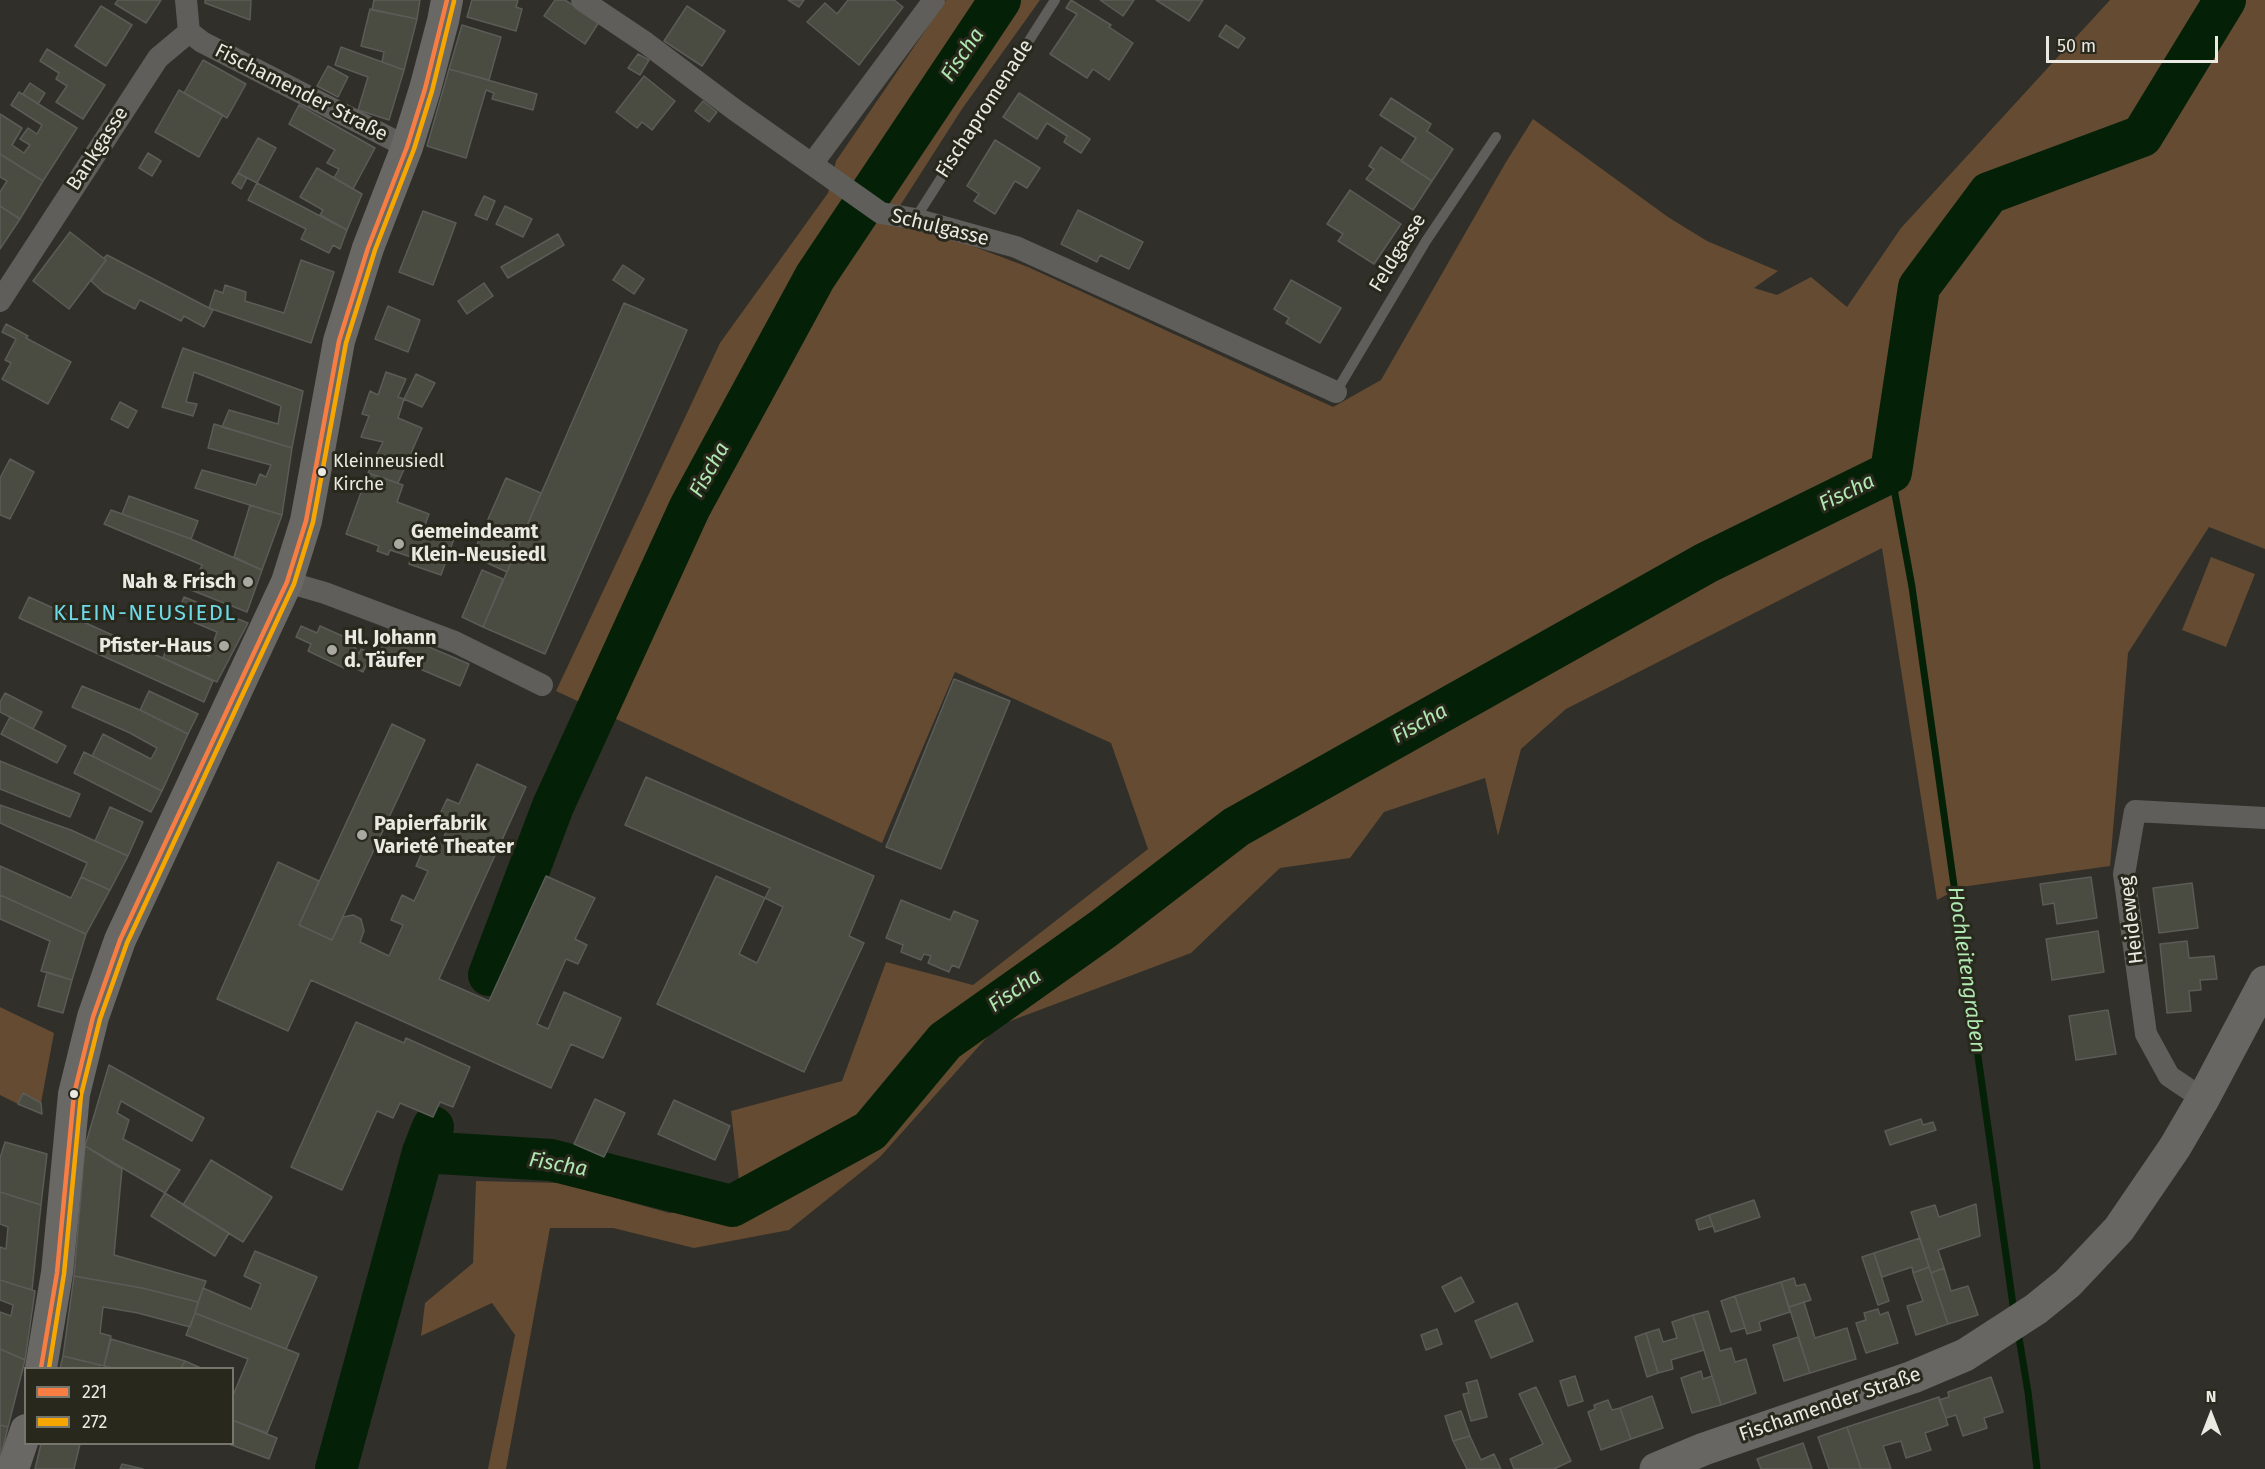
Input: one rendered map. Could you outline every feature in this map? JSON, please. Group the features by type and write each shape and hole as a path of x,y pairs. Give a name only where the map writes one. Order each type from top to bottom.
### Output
{"main road":[{"name":"Fischamender Straße","path":"406,147 425,89 447,0"},
{"path":"40,1367 57,1273 74,1094 93,1017 120,940 288,582 306,521 339,341 368,248 406,147"},
{"name":"Fischamender Straße","path":"1656,1469 1704,1449 1913,1377 1965,1355 2013,1325 2068,1283 2119,1229 2175,1148 2265,982"},
{"path":"13,1469 24,1436"}],"street":[{"path":"186,0 189,32"},
{"name":"Schulgasse","path":"582,0 646,43 881,213 915,219 1016,247 1336,392"},
{"path":"812,164 934,0"},
{"name":"Fischamender Straße","path":"189,32 202,42 406,147"},
{"name":"Bankgasse","path":"0,301 158,58 189,32"},
{"path":"288,582 325,593 455,642 542,685"},
{"name":"Heideweg","path":"2203,1100 2169,1076 2146,1034 2124,874 2135,811 2265,818"}],"lane":[{"name":"Fischapromenade","path":"915,219 1055,0"},
{"name":"Feldgasse","path":"1336,392 1426,241 1496,137"}],"shaded area":[{"path":"946,0 1040,0 962,109 896,212 901,219 1028,267 1333,407 1381,380 1533,119 1668,217 1707,241 1778,271 1754,288 1777,295 1811,277 1847,307 1901,228 2110,0 2265,0 2265,549 2209,527 2128,653 2110,866 1961,887 1937,900 1882,548 1566,709 1521,749 1498,836 1485,778 1384,812 1350,858 1280,868 1191,953 997,1026 880,1157 789,1230 694,1248 613,1228 550,1228 506,1469 488,1469 515,1335 492,1303 421,1336 425,1303 473,1263 476,1181 562,1183 669,1213 752,1208 739,1180 731,1111 842,1081 886,962 973,985 1148,849 1111,743 955,672 882,843 556,691 720,343 828,193 836,161"},
{"path":"2211,557 2255,574 2226,647 2182,630"},
{"path":"0,1007 54,1033 41,1103 23,1093 18,1104 0,1095"}],"building":[{"path":"118,0 161,0 146,23 115,4"},
{"path":"205,0 251,0 250,20 205,3"},
{"path":"374,0 420,0 417,19 372,10"},
{"path":"472,0 518,0 516,7 522,9 516,31 467,17"},
{"path":"555,0 565,0 599,22 585,44 544,16"},
{"path":"788,0 804,0 799,7"},
{"path":"848,0 894,0 903,7 859,65 807,22 825,3 837,14"},
{"path":"1071,0 1111,25 1109,27 1133,43 1109,80 1093,69 1087,78 1050,54 1077,14 1066,8"},
{"path":"1100,0 1134,0 1123,16"},
{"path":"1156,0 1203,0 1189,21"},
{"path":"101,6 132,25 106,66 75,46"},
{"path":"687,6 725,31 702,66 664,41"},
{"path":"370,9 417,19 404,70 382,62 384,52 361,46"},
{"path":"462,25 501,37 489,80 449,69"},
{"path":"1226,25 1245,38 1238,48 1219,36"},
{"path":"341,47 404,70 389,120 358,110 368,77 335,65"},
{"path":"47,49 105,85 83,119 56,102 67,86 56,79 59,73 40,61"},
{"path":"638,54 649,60 640,75 628,68"},
{"path":"203,60 246,84 227,118 184,93"},
{"path":"328,66 348,77 338,97 317,86"},
{"path":"449,69 537,94 533,110 492,99 494,93 486,90 466,158 427,146"},
{"path":"644,76 675,101 652,130 642,122 637,128 616,112"},
{"path":"30,83 45,93 38,104 23,94"},
{"path":"179,90 223,115 199,157 155,132"},
{"path":"19,92 77,128 43,181 0,154 0,114 22,128 12,145 24,153 30,145 20,139 28,128 37,134 42,125 11,105"},
{"path":"1019,93 1090,139 1081,153 1064,142 1067,136 1047,123 1037,139 1003,117"},
{"path":"1391,98 1431,124 1427,131 1453,149 1432,181 1401,161 1416,138 1380,115"},
{"path":"703,101 717,112 709,122 695,111"},
{"path":"299,105 375,148 353,189 334,178 339,169 327,163 335,150 289,124"},
{"path":"258,138 276,148 257,183 238,173"},
{"path":"995,140 1040,168 1027,188 1015,181 995,214 974,201 979,194 967,186"},
{"path":"1381,147 1432,181 1413,210 1366,179 1374,169 1369,166"},
{"path":"148,153 161,161 152,176 139,168"},
{"path":"0,154 43,181 20,219 0,206 0,192 7,181 0,177"},
{"path":"317,168 362,194 347,230 320,215 323,210 300,197"},
{"path":"238,173 247,178 241,189 232,183"},
{"path":"257,183 347,230 340,249 333,245 329,253 301,239 306,229 248,200"},
{"path":"1350,190 1401,224 1374,264 1338,241 1343,234 1327,224"},
{"path":"484,196 495,201 487,220 475,215"},
{"path":"0,206 20,219 0,249"},
{"path":"505,206 532,219 523,237 496,224"},
{"path":"1078,210 1143,242 1129,269 1100,255 1097,262 1061,244"},
{"path":"423,211 456,223 433,285 399,272"},
{"path":"70,232 106,260 69,309 33,281"},
{"path":"558,234 564,245 508,278 501,267"},
{"path":"107,255 213,310 204,327 184,316 181,321 140,300 135,309 103,292 91,281"},
{"path":"301,260 334,272 311,343 209,308 215,290 223,293 225,285 246,292 245,301 284,313"},
{"path":"623,265 644,279 634,294 613,280"},
{"path":"1291,280 1341,308 1320,343 1286,323 1289,318 1274,309"},
{"path":"484,283 493,296 467,314 458,301"},
{"path":"624,303 687,330 545,654 483,627"},
{"path":"388,306 420,320 408,352 375,339"},
{"path":"6,324 28,336 26,338 71,362 48,404 2,379 11,363 5,360 16,339 2,332"},
{"path":"183,348 303,391 292,448 222,427 229,410 278,424 281,406 194,372 186,402 197,404 193,416 162,407"},
{"path":"386,372 406,379 398,397 404,399 398,418 422,428 398,483 368,473 383,442 361,437 369,416 362,414 370,391 378,395"},
{"path":"416,374 435,383 422,407 404,399"},
{"path":"120,402 137,411 128,428 111,419"},
{"path":"214,424 292,448 282,515 195,488 202,470 256,485 260,474 266,477 271,465 208,448"},
{"path":"10,459 34,472 10,519 0,515 0,478"},
{"path":"368,473 403,485 397,502 429,514 425,525 455,536 441,575 409,564 411,557 390,550 388,555 377,551 379,546 346,534"},
{"path":"506,478 541,493 507,572 472,556"},
{"path":"129,496 198,521 191,539 122,514"},
{"path":"250,505 282,515 262,570 234,557"},
{"path":"111,510 191,539 262,570 247,612 191,590 202,565 104,524"},
{"path":"482,570 503,579 483,627 462,617"},
{"path":"29,597 213,681 204,702 19,618"},
{"name":"Pfister-Haus","path":"184,597 248,623 217,682 163,658 171,637 209,656 217,632 177,615"},
{"name":"Hl. Johann d. Täufer","path":"301,626 317,633 320,626 356,642 354,646 359,654 361,649 372,653 363,672 353,667 355,663 346,663 344,668 308,651 311,644 296,637"},
{"path":"389,630 469,664 460,686 380,652"},
{"path":"954,679 1010,701 941,869 886,847"},
{"path":"82,686 140,710 188,734 162,791 92,756 103,734 151,759 157,748 72,707"},
{"path":"149,691 198,714 188,734 140,710"},
{"path":"5,693 42,712 33,729 0,712 0,702"},
{"path":"10,717 66,746 57,763 1,734"},
{"path":"392,724 425,740 332,940 299,925"},
{"path":"84,752 162,791 151,812 74,773"},
{"path":"0,761 80,794 70,817 0,789"},
{"path":"477,764 526,787 439,979 489,1001 546,876 595,898 575,939 587,945 578,964 566,959 537,1024 548,1029 564,992 621,1018 603,1058 571,1044 551,1088 311,980 288,1031 217,999 278,862 319,881 299,925 332,940 343,917 353,915 361,919 364,931 360,942 389,956 403,925 391,920 402,895 414,901 428,871 416,866 425,846 437,852 446,832 434,827 447,799 459,804"},
{"path":"646,777 874,876 849,936 864,943 804,1072 657,1004 716,876 765,898 770,888 625,825","holes":["765,898 783,907 757,963 739,954"]},
{"path":"0,805 71,830 128,856 110,890 81,877 87,863 0,823"},
{"path":"110,807 143,822 128,856 95,841"},
{"path":"0,866 71,898 81,877 110,890 86,934 0,895"},
{"path":"2091,877 2097,918 2057,924 2054,903 2043,905 2040,884"},
{"path":"2192,883 2198,928 2159,933 2153,888"},
{"path":"0,895 86,934 72,980 41,971 50,941 0,919"},
{"path":"901,900 950,920 954,911 978,921 959,968 952,965 949,972 928,963 931,956 924,954 921,960 901,952 903,945 886,938"},
{"path":"2098,931 2104,972 2052,980 2046,939"},
{"path":"2187,941 2189,958 2214,956 2217,979 2200,980 2201,990 2189,991 2191,1011 2167,1013 2160,944"},
{"path":"47,972 72,980 63,1013 38,1006"},
{"path":"2108,1010 2116,1054 2076,1060 2069,1016"},
{"path":"356,1022 404,1043 406,1038 470,1067 453,1107 440,1102 433,1117 400,1103 393,1118 377,1111 342,1190 291,1167"},
{"path":"109,1065 204,1118 192,1141 121,1101 117,1113 129,1120 123,1139 180,1170 165,1193 85,1146"},
{"path":"23,1093 41,1103 42,1114 18,1104"},
{"path":"595,1099 625,1113 604,1157 574,1144"},
{"path":"674,1100 730,1126 715,1160 658,1134"},
{"path":"1921,1119 1923,1125 1933,1122 1936,1130 1890,1145 1885,1131"},
{"path":"5,1142 47,1154 41,1205 0,1192 0,1158"},
{"path":"85,1146 122,1169 114,1255 206,1281 198,1302 142,1288 74,1276"},
{"path":"211,1160 272,1197 243,1242 183,1205"},
{"path":"0,1192 41,1205 32,1290 0,1280 0,1247 6,1249 8,1227 0,1224"},
{"path":"165,1193 229,1233 215,1256 151,1216"},
{"path":"1754,1200 1760,1217 1715,1232 1709,1215"},
{"path":"1976,1204 1980,1236 1938,1250 1944,1268 1931,1273 1911,1212 1935,1205 1939,1217"},
{"path":"1709,1215 1713,1226 1699,1230 1696,1220"},
{"path":"1920,1238 1929,1267 1913,1273 1912,1267 1882,1277 1874,1253"},
{"path":"255,1251 317,1277 286,1349 195,1313 203,1288 251,1309 261,1284 244,1276"},
{"path":"1874,1253 1889,1301 1878,1305 1862,1257"},
{"path":"1929,1267 1948,1324 1916,1335 1907,1306 1923,1301 1913,1273"},
{"path":"1944,1268 1951,1291 1968,1286 1978,1315 1948,1324 1931,1273"},
{"path":"74,1276 142,1288 198,1302 190,1327 138,1313 103,1307 100,1333 111,1336 104,1366 63,1356"},
{"path":"1461,1277 1474,1302 1455,1312 1442,1287"},
{"path":"1794,1278 1796,1286 1805,1284 1811,1300 1789,1307 1781,1282"},
{"path":"0,1280 35,1291 25,1360 0,1349 0,1312 11,1316 13,1305 0,1300"},
{"path":"1781,1282 1790,1312 1759,1322 1761,1330 1747,1334 1735,1296"},
{"path":"1735,1296 1745,1328 1731,1332 1721,1301"},
{"path":"1804,1302 1815,1338 1847,1328 1856,1359 1810,1373 1789,1307"},
{"path":"1517,1303 1533,1341 1491,1358 1475,1321"},
{"path":"1878,1309 1880,1315 1888,1312 1898,1343 1866,1353 1856,1323 1866,1320 1864,1313"},
{"path":"1708,1311 1720,1351 1731,1348 1735,1362 1746,1359 1756,1393 1721,1405 1693,1315"},
{"path":"195,1313 299,1354 267,1433 234,1421 234,1393 248,1359 186,1335"},
{"path":"1693,1315 1704,1350 1671,1360 1673,1369 1658,1373 1646,1333 1659,1329 1663,1342 1677,1338 1672,1322"},
{"path":"1437,1329 1442,1344 1426,1350 1421,1335"},
{"path":"1646,1333 1658,1373 1647,1377 1635,1337"},
{"path":"1798,1337 1810,1373 1784,1381 1773,1345"},
{"path":"111,1339 185,1361 182,1367 104,1366"},
{"path":"0,1349 25,1360 8,1427 0,1425"},
{"path":"63,1356 100,1365 99,1367 60,1367"},
{"path":"185,1361 199,1367 182,1367"},
{"path":"1701,1371 1703,1379 1712,1376 1721,1405 1692,1413 1681,1378"},
{"path":"1575,1376 1583,1401 1568,1406 1560,1381"},
{"path":"1991,1377 2003,1412 1984,1418 1987,1428 1963,1436 1956,1415 1946,1418 1939,1400 1949,1397 1948,1392"},
{"path":"1477,1380 1487,1417 1471,1421 1463,1394 1469,1393 1466,1383"},
{"path":"1536,1387 1571,1461 1554,1469 1514,1469 1510,1459 1543,1444 1519,1394"},
{"path":"1652,1396 1663,1428 1631,1439 1620,1408"},
{"path":"1939,1397 1948,1425 1925,1433 1931,1450 1906,1458 1901,1441 1883,1446 1891,1469 1861,1469 1847,1427"},
{"path":"1608,1400 1612,1410 1620,1408 1631,1439 1601,1450 1588,1412 1595,1409 1594,1405"},
{"path":"1461,1411 1470,1436 1453,1441 1445,1416"},
{"path":"234,1421 277,1438 269,1459 232,1445 234,1445"},
{"path":"0,1425 8,1427 0,1460"},
{"path":"1847,1427 1861,1469 1829,1469 1818,1437"},
{"path":"1470,1436 1481,1460 1494,1454 1501,1469 1467,1469 1453,1441"},
{"path":"1803,1443 1812,1469 1761,1469 1757,1459"},
{"path":"41,1445 80,1445 74,1469 35,1469"},
{"path":"122,1464 143,1469 120,1469"}],"waterway":[{"name":"Fischa","path":"489,975 553,806 690,507 815,277 1000,0"},
{"name":"Fischa","path":"423,1152 551,1160 732,1206 870,1131 945,1041 1103,929 1236,827 1706,563 1891,472 1919,287 1989,193 2142,136 2225,0"},
{"name":"Hochleitengraben","path":"1891,472 1912,587 2014,1312"},
{"name":"Fischa","path":"336,1469 423,1152 433,1127"},
{"name":"Hochleitengraben","path":"2018,1332 2037,1469"}],"transit line":[{"name":"221","path":"41,1367 57,1273 74,1094 93,1017 120,940 287,582 306,521 339,341 368,248 407,147 425,89 447,0"},
{"name":"272","path":"49,1367 64,1274 81,1095 100,1019 127,943 294,584 313,522 346,343 375,250 414,149 432,91 454,1"}],"place":[{"name":"Kleinneusiedl Kirche","path":"322,472"},
{"name":"Gemeindeamt Klein-Neusiedl","path":"399,544"},
{"name":"Nah & Frisch","path":"248,582"},
{"name":"Pfister-Haus","path":"224,646"},
{"name":"Hl. Johann d. Täufer","path":"332,650"},
{"name":"Papierfabrik Varieté Theater","path":"362,835"}],"district":[{"name":"KLEIN-NEUSIEDL","path":"145,614"}]}
